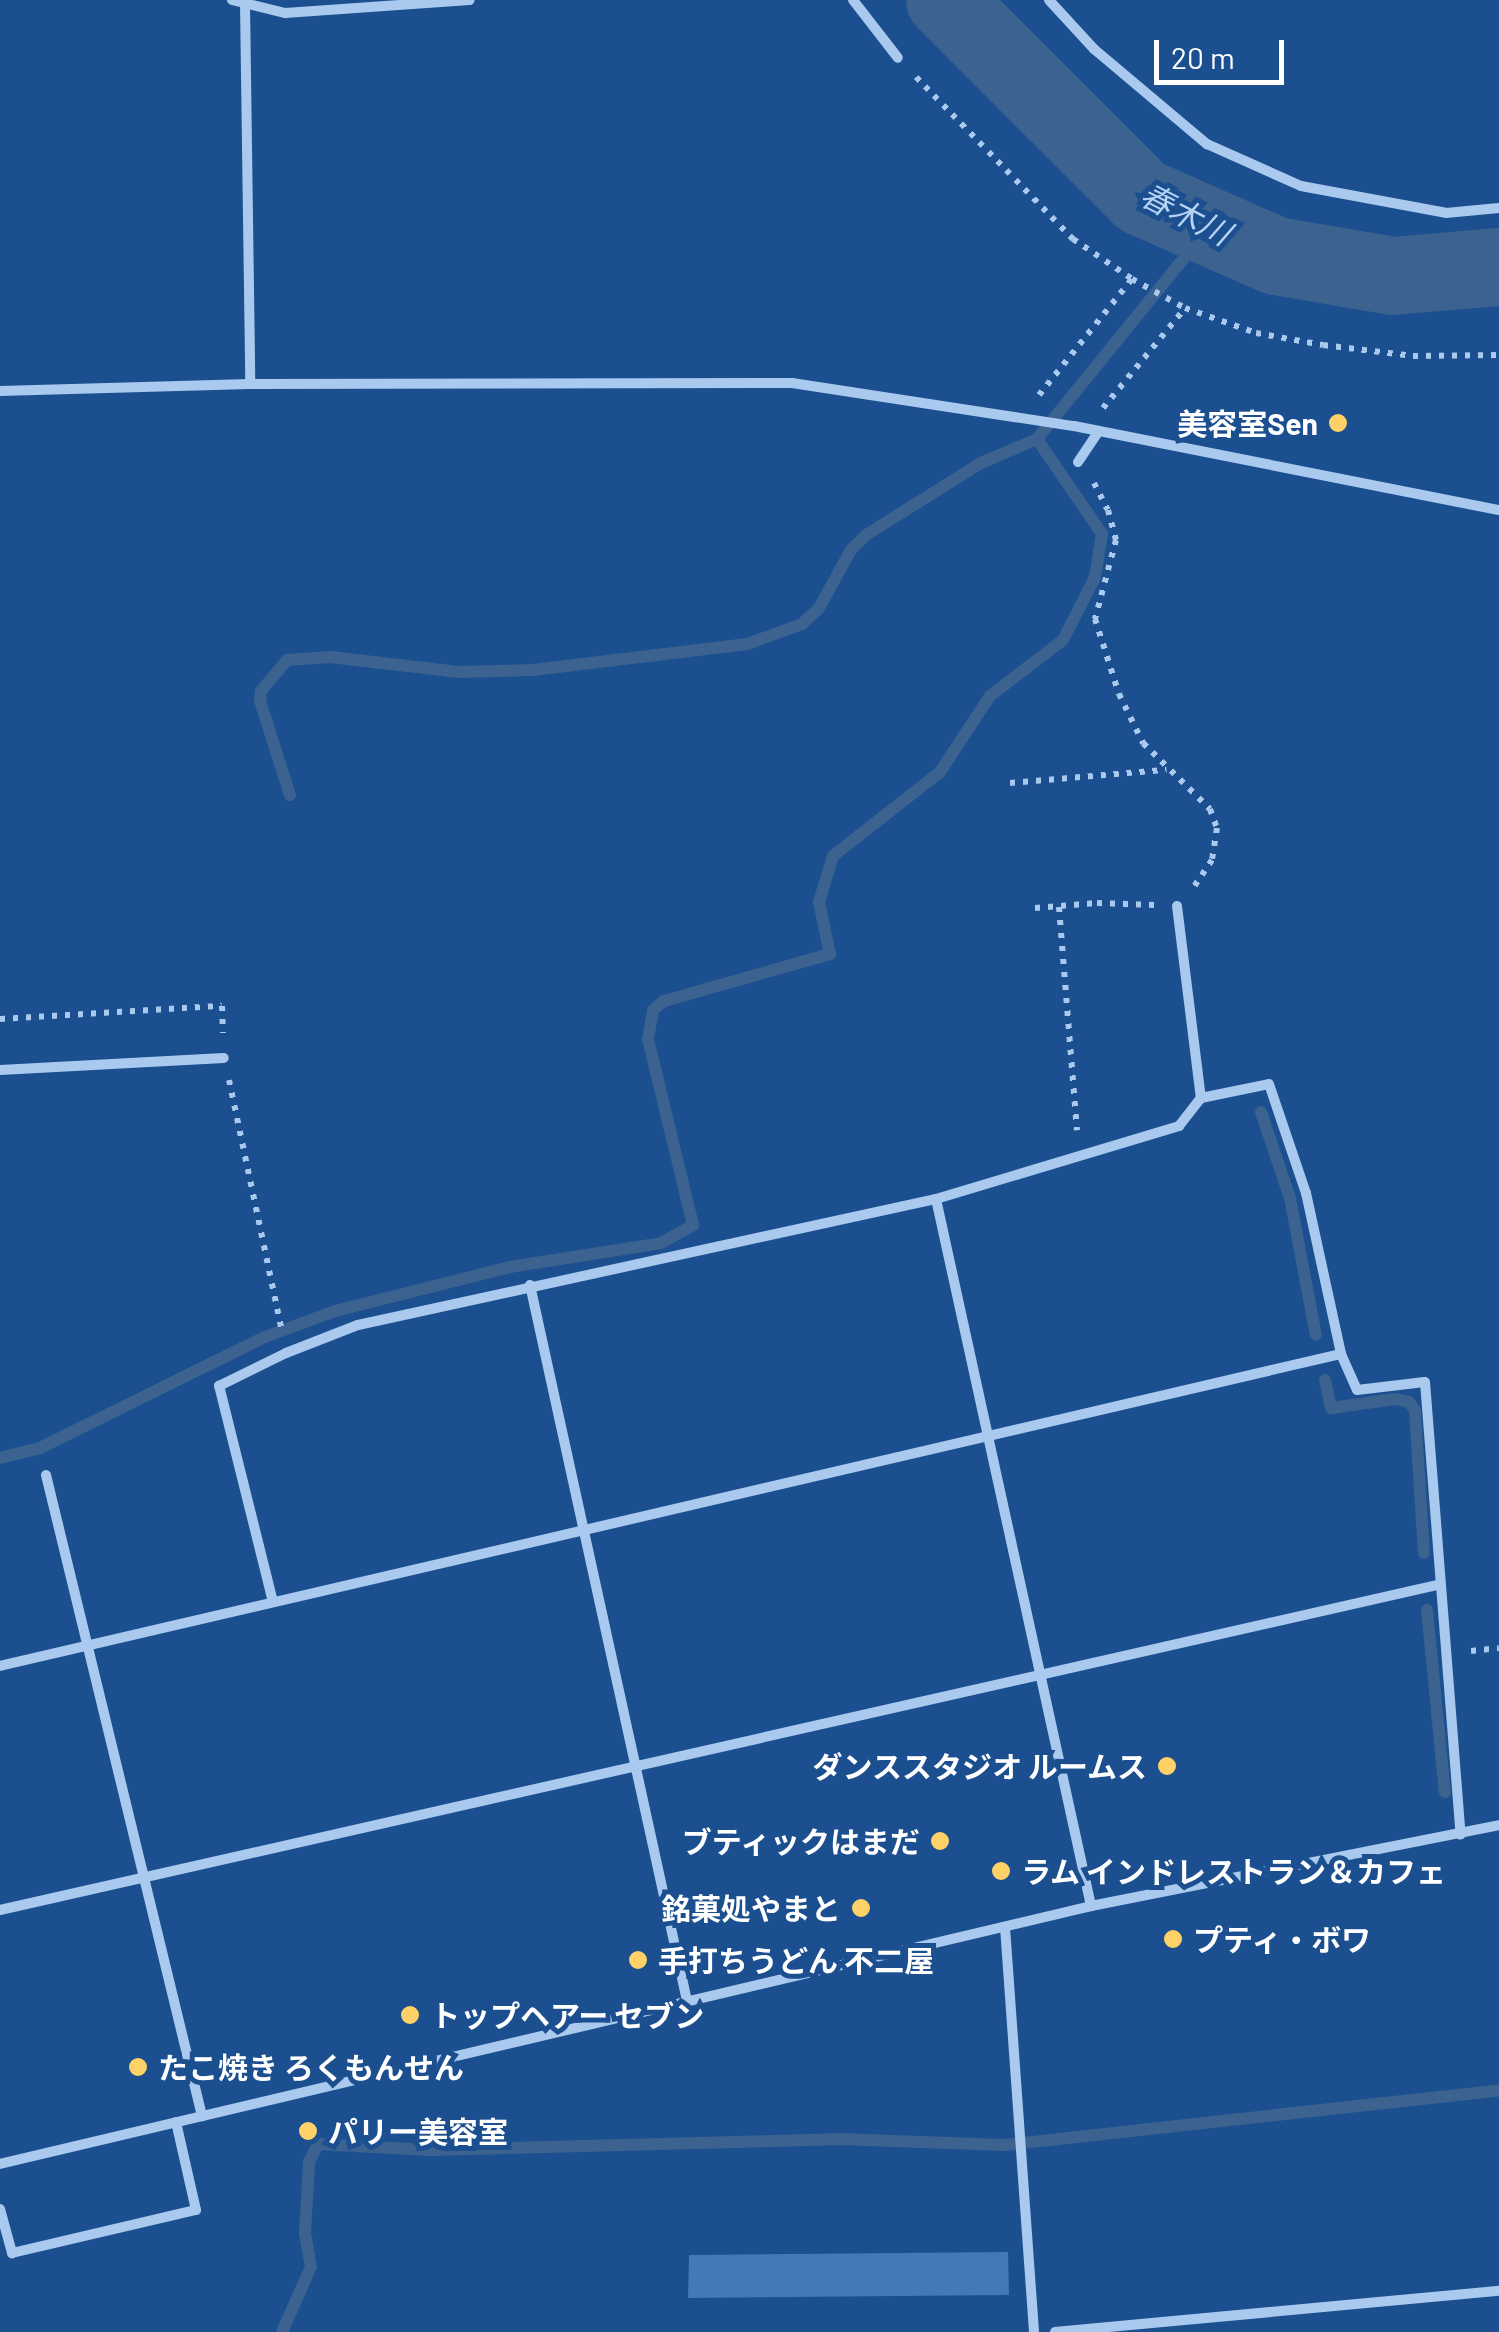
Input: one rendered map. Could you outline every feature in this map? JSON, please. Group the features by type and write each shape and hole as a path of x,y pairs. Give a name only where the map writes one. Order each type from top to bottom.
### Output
{"street":[{"path":"232,0 285,13 470,0"},
{"path":"852,0 898,58"},
{"path":"1048,0 1094,49 1207,144 1301,186 1446,213 1499,208"},
{"path":"245,3 250,384"},
{"path":"0,391 250,384 792,382 1074,426 1499,510"},
{"path":"1078,462 1093,430"},
{"path":"1176,906 1201,1098"},
{"path":"0,1070 224,1058"},
{"path":"273,1602 219,1386 286,1353 358,1325 936,1199 1180,1126 1201,1098 1269,1084 1306,1193 1341,1354 1357,1390 1425,1382 1438,1585 1461,1835"},
{"path":"936,1199 1091,1906"},
{"path":"530,1285 687,2001"},
{"path":"0,1666 1341,1354"},
{"path":"46,1475 202,2116"},
{"path":"0,1910 1438,1585"},
{"path":"0,2164 1091,1906 1461,1835 1499,1824"},
{"path":"1005,1927 1034,2332"},
{"path":"0,2209 12,2253 196,2210 176,2122"},
{"path":"1055,2332 1499,2291"}],"path":[{"path":"898,58 1074,238 1132,279 1184,308 1256,333 1323,345 1414,356 1499,355"},
{"path":"1021,418 1132,279"},
{"path":"1093,430 1184,308"},
{"path":"1036,908 1097,903 1176,906 1208,870 1217,828 1210,809 1166,770 1135,727 1098,633 1095,619 1116,540 1102,494 1078,462"},
{"path":"1010,784 1166,770"},
{"path":"1060,907 1079,1156"},
{"path":"0,1020 222,1006 224,1058 280,1324"}],"building":[{"path":"1008,2252 1009,2295 688,2298 689,2255"}],"waterway":[{"name":"春木川","path":"945,0 1142,197 1276,256 1393,276 1499,267"},
{"path":"0,1458 40,1448 265,1337 335,1311 510,1267 661,1243 693,1225 648,1039 653,1010 664,1001 830,954 819,902 833,856 940,772 990,696 1063,640 1095,577 1102,534 1037,439 1209,227"},
{"path":"290,795 260,701 261,691 287,660 330,657 459,672 533,670 747,644 802,624 819,608 851,550 866,535 981,463 1037,439"},
{"path":"1261,1112 1290,1198 1316,1335"},
{"path":"1325,1380 1331,1408 1395,1399 1409,1402 1415,1411 1424,1553"},
{"path":"1427,1610 1445,1792"},
{"path":"282,2332 311,2267 305,2234 309,2162 318,2144 430,2150 838,2139 1004,2145 1499,2090"}],"place":[{"name":"美容室Sen","path":"1338,423"},
{"name":"ダンススタジオ ルームス","path":"1167,1766"},
{"name":"ブティックはまだ","path":"940,1841"},
{"name":"ラム インドレストラン＆カフェ","path":"1001,1871"},
{"name":"銘菓処やまと","path":"861,1908"},
{"name":"プティ・ボワ","path":"1173,1939"},
{"name":"手打ちうどん 不二屋","path":"638,1960"},
{"name":"トップヘアー セブン","path":"410,2015"},
{"name":"たこ焼き ろくもんせん","path":"138,2067"},
{"name":"パリー美容室","path":"308,2131"}]}
